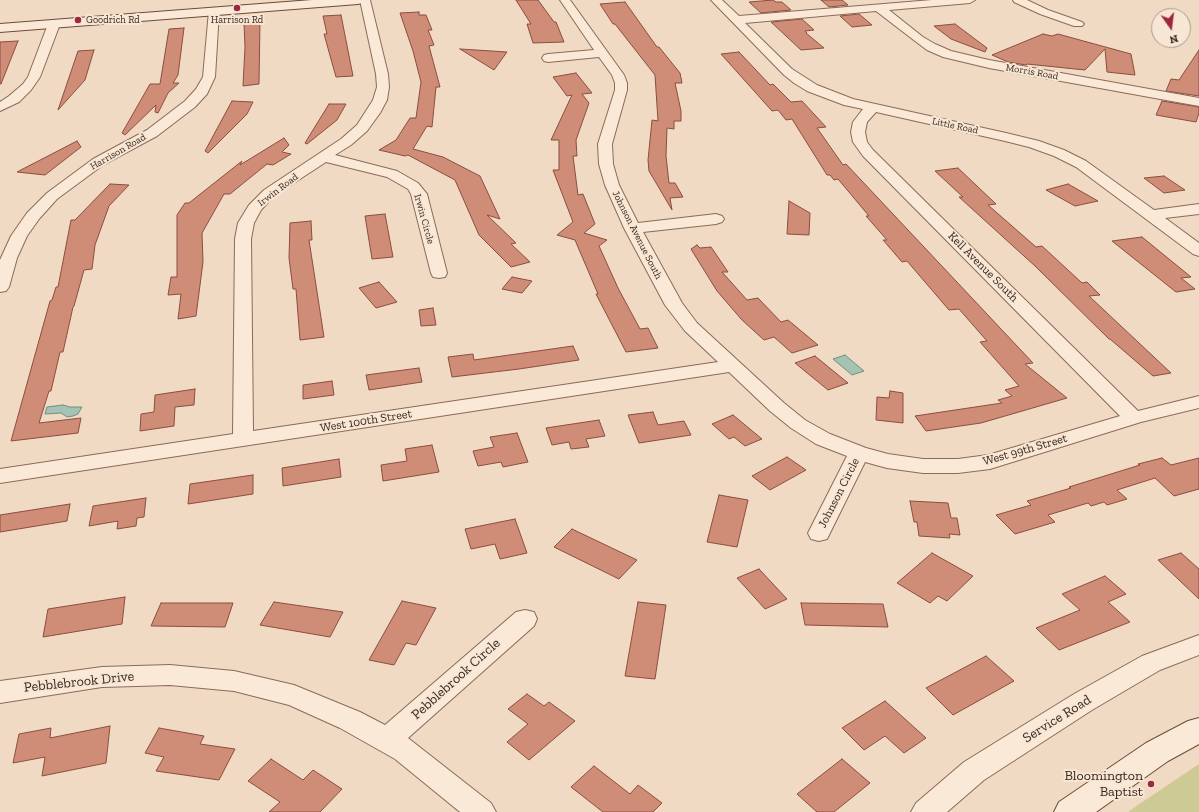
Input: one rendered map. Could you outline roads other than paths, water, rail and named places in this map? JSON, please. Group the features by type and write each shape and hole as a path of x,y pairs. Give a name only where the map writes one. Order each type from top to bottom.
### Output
{"street":[{"path":"0,28 358,0"},
{"name":"Irwin Road","path":"243,440 243,239 246,223 254,208 269,193 346,142 362,128 373,114 380,100 383,87 382,74 364,0"},
{"name":"Johnson Avenue South","path":"565,0 618,75 621,83 621,90 605,144 606,164 612,185 632,228 674,305 691,327 733,366"},
{"name":"Little Road","path":"716,0 798,80 829,96 872,108 1034,144 1059,154 1094,172 1199,251"},
{"path":"737,20 970,0"},
{"path":"1018,0 1044,12 1078,24"},
{"name":"Morris Road","path":"879,8 919,39 931,47 947,54 989,64 1199,102"},
{"name":"Harrison Road","path":"0,287 19,236 33,216 52,196 73,178 98,162 152,133 190,104 202,90 209,77 214,11"},
{"path":"0,108 27,88 34,77 54,24"},
{"path":"548,58 602,53"},
{"name":"Kell Avenue South","path":"872,108 860,122 858,132 860,142 868,152 1134,418"},
{"name":"Irwin Circle","path":"325,157 392,174 413,186 419,194 439,273"},
{"path":"1151,215 1199,209"},
{"path":"632,228 716,219"},
{"name":"West 99th Street","path":"733,366 798,424 823,439 859,453 887,461 923,466 958,466 990,462 1134,418 1199,402"},
{"name":"West 100th Street","path":"0,476 733,366"},
{"name":"Johnson Circle","path":"819,534 859,453"},
{"name":"Pebblebrook Circle","path":"387,740 525,618"},
{"name":"Service Road","path":"926,812 974,771 1083,702 1151,663 1199,645"},
{"name":"Pebblebrook Drive","path":"0,692 102,677 170,675 234,682 294,696 350,720 405,751 481,812"},
{"path":"1070,812 1157,752 1199,730"}],"place":[{"name":"Harrison Rd","path":"237,8"},
{"name":"Goodrich Rd","path":"78,20"},
{"name":"Bloomington Baptist","path":"1151,784"}]}
